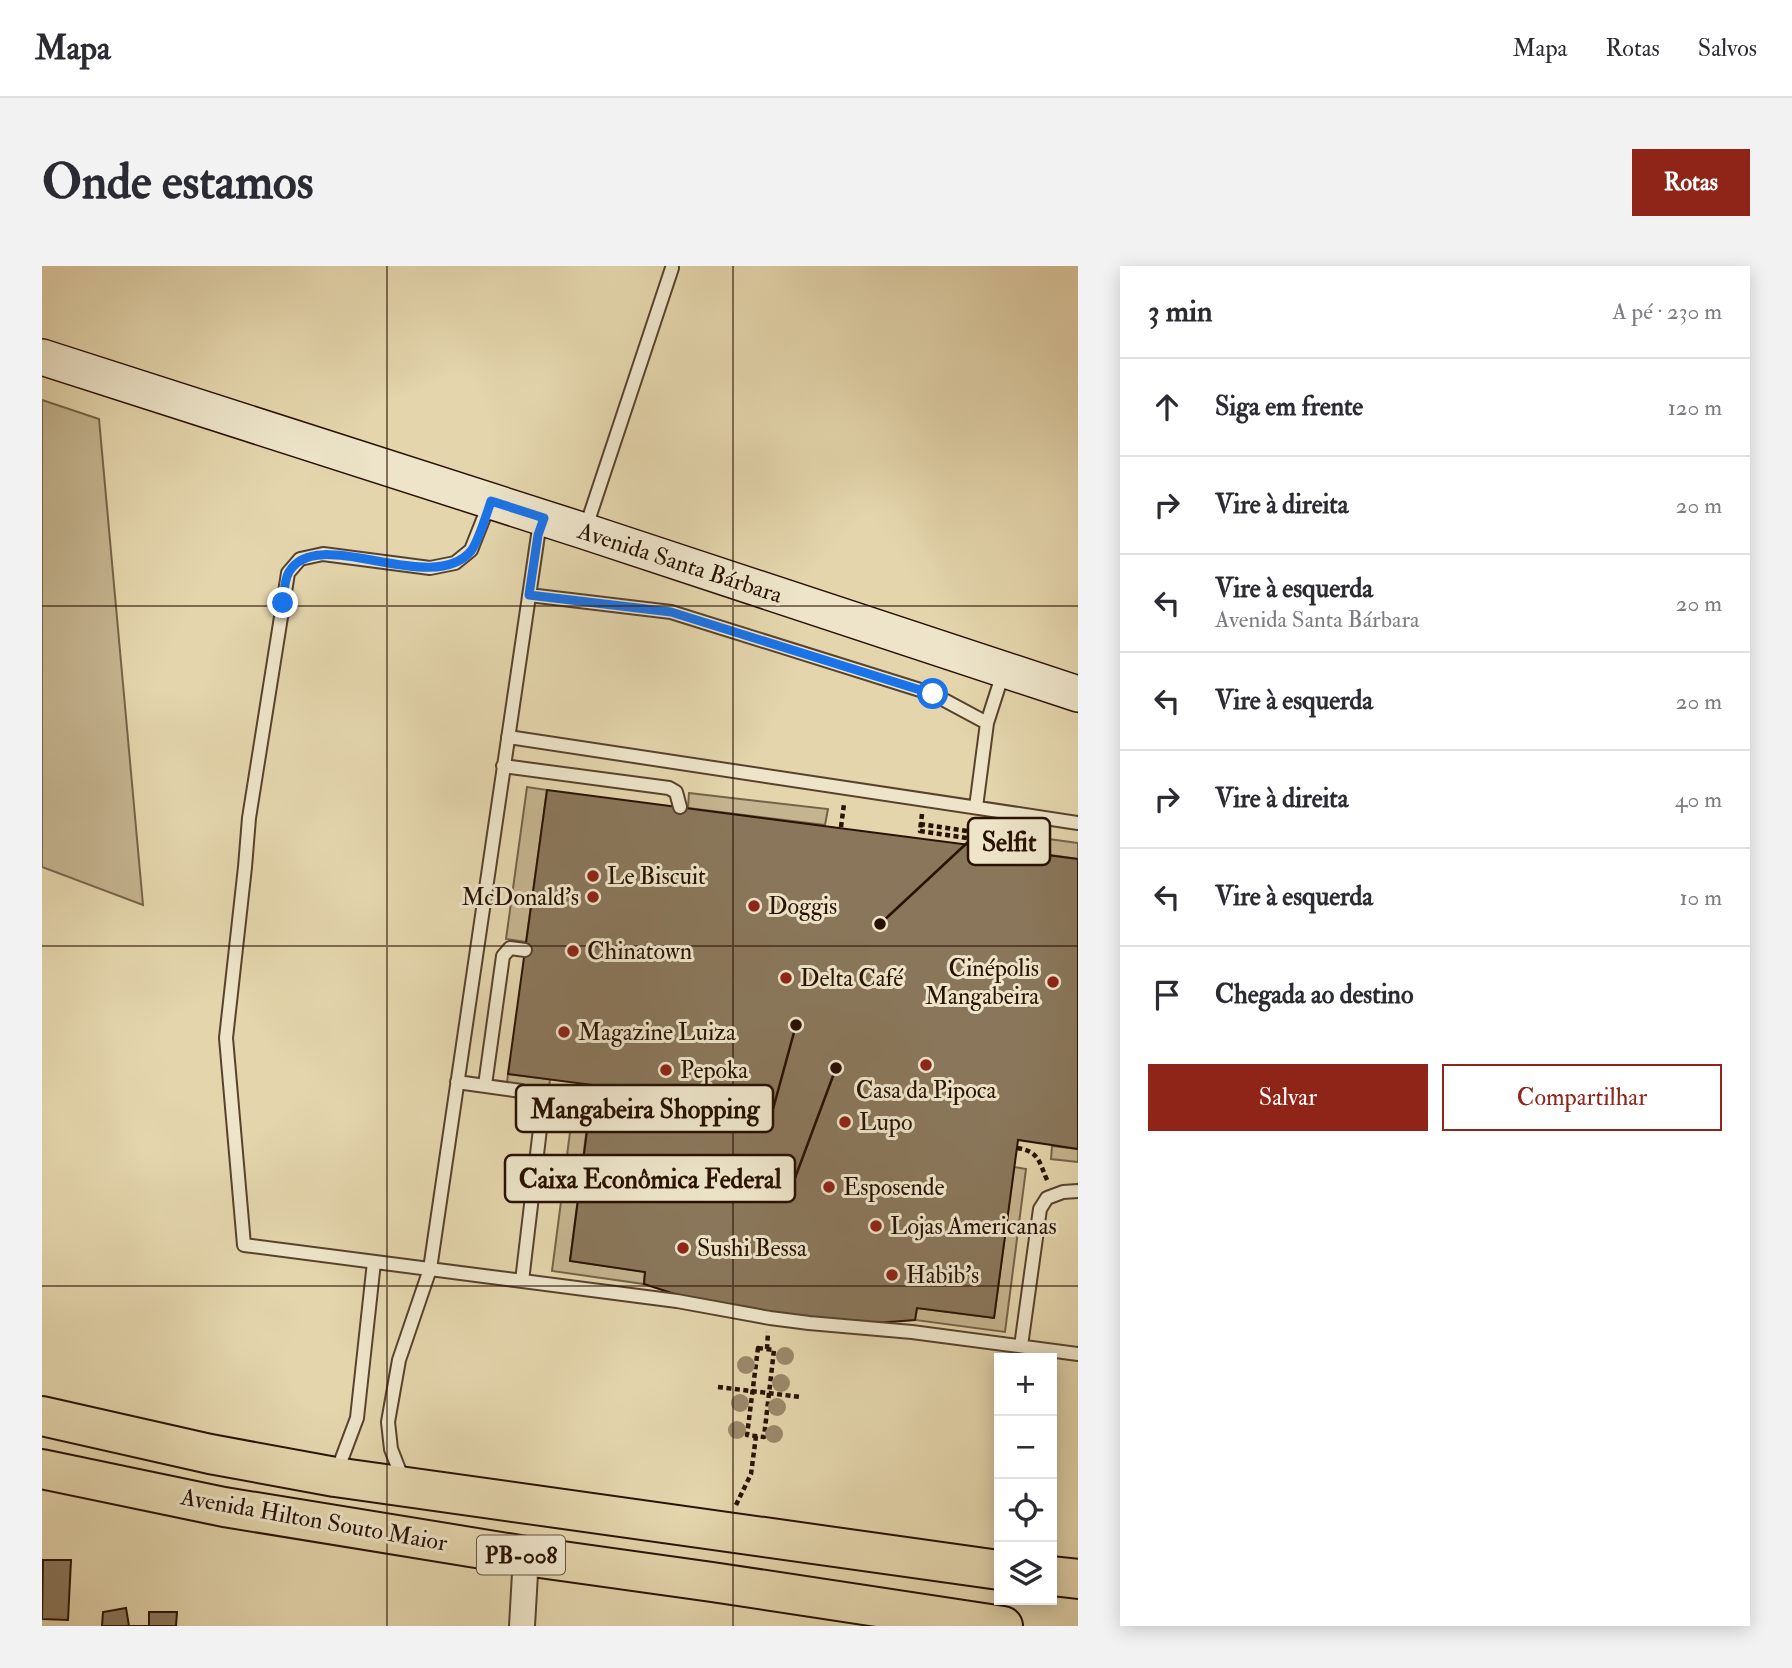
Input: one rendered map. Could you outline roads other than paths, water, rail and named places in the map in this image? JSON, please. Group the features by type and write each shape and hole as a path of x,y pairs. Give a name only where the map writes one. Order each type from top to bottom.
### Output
{"main road":[{"name":"Avenida Santa Bárbara","path":"42,356 1078,694"},
{"name":"Avenida Hilton Souto Maior","path":"42,1416 210,1454 335,1477 994,1569"},
{"name":"Avenida Hilton Souto Maior","path":"42,1469 224,1507 526,1556 1003,1626"},
{"path":"1057,1577 1078,1579"}],"street":[{"path":"522,1626 526,1556"}],"lane":[{"path":"584,531 672,268"},
{"path":"491,501 471,550 455,563 430,568 323,554 300,559 288,573 253,796 226,1038 243,1245 677,1301 783,1320 912,1332 1078,1354"},
{"path":"405,1486 391,1448 388,1422 398,1360 430,1269 538,535 544,518"},
{"path":"529,595 671,612 933,694 987,723"},
{"path":"976,807 987,723 1004,670"},
{"path":"508,737 1078,823"},
{"path":"503,766 669,788 676,792 680,807"},
{"path":"485,1085 503,956 510,948 525,950"},
{"path":"457,1082 521,1091 536,1098 542,1112 522,1281"},
{"path":"1021,1346 1040,1209 1047,1198 1063,1192 1078,1191"},
{"path":"335,1477 357,1418 374,1262"}],"place":[{"name":"Le Biscuit","path":"593,876"},
{"name":"McDonald's","path":"593,897"},
{"name":"Doggis","path":"754,906"},
{"name":"Selfit","path":"880,924"},
{"name":"Chinatown","path":"573,951"},
{"name":"Delta Café","path":"786,978"},
{"name":"Cinépolis Mangabeira","path":"1053,982"},
{"name":"Mangabeira Shopping","path":"796,1025"},
{"name":"Magazine Luiza","path":"564,1032"},
{"name":"Casa da Pipoca","path":"926,1065"},
{"name":"Caixa Econômica Federal","path":"836,1068"},
{"name":"Pepoka","path":"666,1070"},
{"name":"Lupo","path":"845,1122"},
{"name":"Esposende","path":"829,1187"},
{"name":"Lojas Americanas","path":"876,1226"},
{"name":"Sushi Bessa","path":"683,1248"},
{"name":"Habib's","path":"892,1275"}]}
